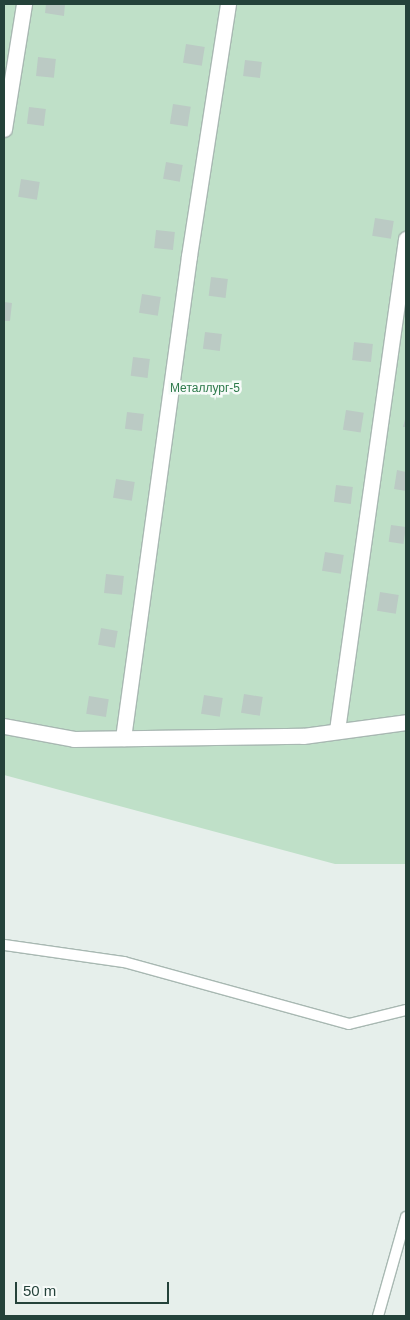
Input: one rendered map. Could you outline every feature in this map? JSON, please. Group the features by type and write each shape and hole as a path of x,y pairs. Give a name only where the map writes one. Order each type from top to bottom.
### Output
{"street":[{"path":"4,129 7,84 24,4"},
{"path":"123,738 188,256 228,4"},
{"path":"337,730 406,239"},
{"path":"4,726 74,739 303,736 406,722"}],"lane":[{"path":"4,945 124,962 349,1024 406,1010"},
{"path":"378,1316 406,1217"}],"green space":[{"name":"Металлург-5","path":"4,4 406,4 406,864 335,864 4,775"}],"building":[{"path":"46,4 65,4 64,16 45,13"},
{"path":"186,44 205,47 202,66 183,63"},
{"path":"38,57 56,59 54,78 36,76"},
{"path":"245,60 262,62 260,78 243,76"},
{"path":"173,104 191,107 188,127 170,124"},
{"path":"29,107 46,109 44,126 27,124"},
{"path":"166,162 183,165 180,182 163,179"},
{"path":"21,179 40,182 37,200 18,197"},
{"path":"375,218 394,221 391,239 372,236"},
{"path":"156,230 175,232 173,250 154,248"},
{"path":"211,277 228,279 226,298 209,296"},
{"path":"142,294 161,297 158,316 139,313"},
{"path":"4,302 12,303 10,321 4,321"},
{"path":"205,332 222,334 220,351 203,349"},
{"path":"354,342 373,344 371,362 352,360"},
{"path":"133,357 150,359 148,378 131,376"},
{"path":"346,410 364,413 361,433 343,430"},
{"path":"127,412 144,414 142,431 125,429"},
{"path":"406,415 406,427 403,427"},
{"path":"397,470 406,472 406,491 394,489"},
{"path":"116,479 135,482 132,501 113,498"},
{"path":"336,485 353,487 351,504 334,502"},
{"path":"391,525 406,527 403,544 389,542"},
{"path":"325,552 344,555 341,574 322,571"},
{"path":"106,574 124,576 122,595 104,593"},
{"path":"380,592 399,595 396,614 377,611"},
{"path":"101,628 118,631 115,648 98,645"},
{"path":"244,694 263,697 260,716 241,713"},
{"path":"204,695 223,698 220,717 201,714"},
{"path":"89,696 109,699 106,717 86,714"}]}
